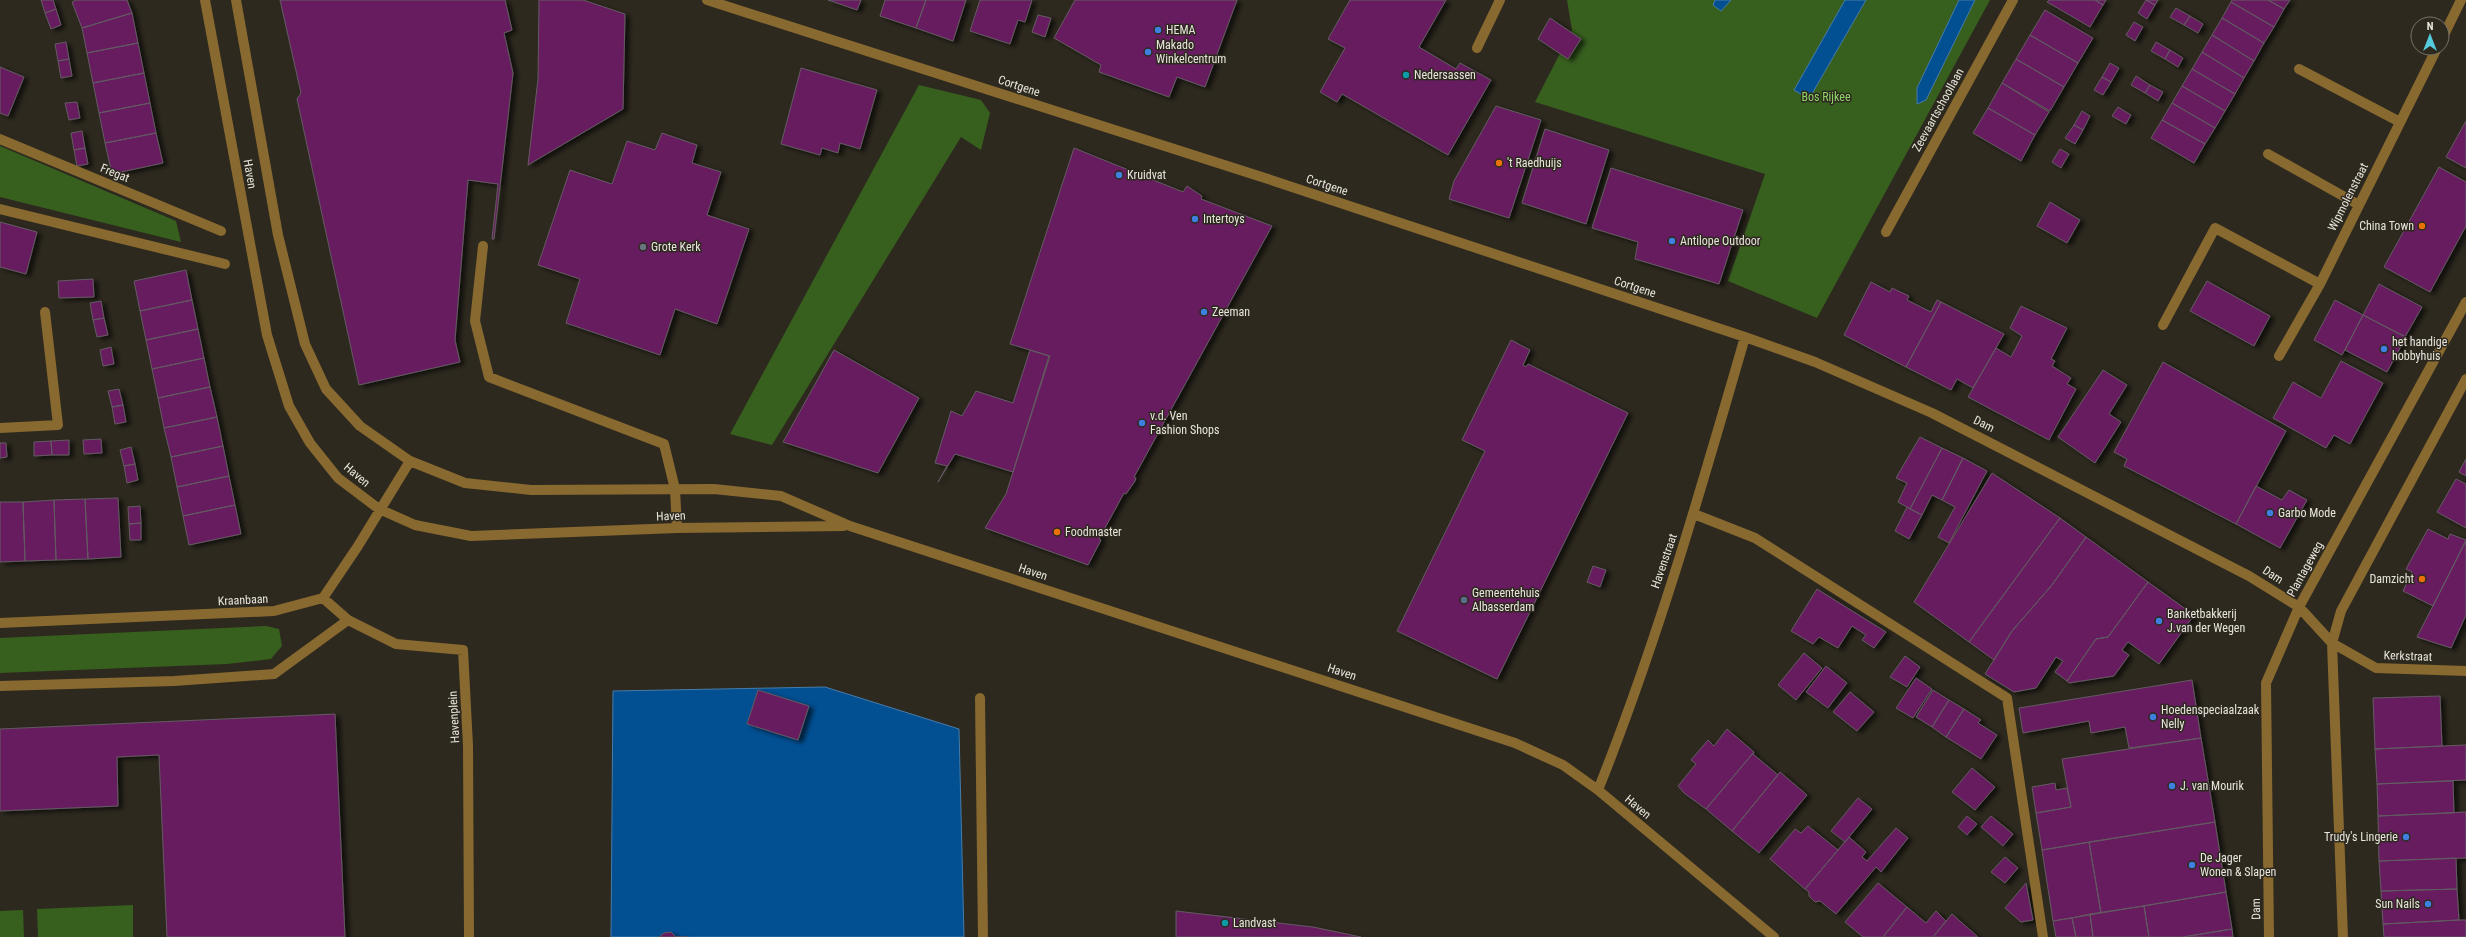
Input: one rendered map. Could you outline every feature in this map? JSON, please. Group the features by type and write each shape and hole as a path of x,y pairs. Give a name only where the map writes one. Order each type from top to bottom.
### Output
{"street":[{"name":"Haven","path":"205,0 274,366 288,406 310,443 338,478 379,509 415,525 471,536 677,528 850,526"},
{"name":"Haven","path":"236,0 278,235 305,344 326,388 360,426 410,461 465,483 531,490 714,489 781,496 850,526 1508,740 1563,765 1598,790 1774,937"},
{"name":"Cortgene","path":"707,0 1272,181 1745,337 1815,362 1932,413"},
{"path":"1477,48 1500,0"},
{"name":"Zeevaartschoollaan","path":"1886,232 2013,0"},
{"path":"2450,23 2461,0"},
{"name":"Wipmolenstraat","path":"2279,356 2320,284 2433,56"},
{"path":"2299,69 2400,122"},
{"name":"Fregat","path":"0,139 221,231"},
{"path":"2268,154 2359,205"},
{"path":"0,209 225,264"},
{"path":"2163,325 2215,228 2320,284"},
{"path":"483,246 475,321 489,377 664,444 675,489 677,528"},
{"name":"Plantageweg","path":"2332,643 2299,607 2466,302"},
{"path":"0,428 58,425 45,312"},
{"name":"Havenstraat","path":"1598,790 1618,742 1694,514 1745,337"},
{"path":"2343,937 2332,643 2341,611 2466,379"},
{"name":"Dam","path":"1932,413 2249,576 2299,607 2266,683 2269,937"},
{"path":"323,598 358,546 379,509 410,461"},
{"path":"1694,514 1756,538 2007,698 2043,937"},
{"name":"Havenplein","path":"323,598 348,620 396,644 463,650 468,746 469,937"},
{"name":"Kraanbaan","path":"0,623 274,611 323,598"},
{"path":"0,686 174,681 274,674 348,620"},
{"name":"Kerkstraat","path":"2332,643 2376,668 2466,671"},
{"path":"980,698 983,937"}],"green space":[{"name":"Bos Rijkee","path":"1567,0 1990,0 1817,318 1728,281 1765,174 1535,102 1572,30"},
{"path":"919,85 981,100 990,113 981,150 961,137 772,445 730,434"},
{"path":"0,146 176,221 181,242 0,197"},
{"path":"266,626 279,629 282,646 271,659 227,664 0,673 0,638"},
{"path":"133,905 133,937 38,937 37,909"},
{"path":"23,910 24,937 0,937 0,911"}],"water":[{"path":"1715,0 1731,0 1721,11 1713,5"},
{"path":"1845,0 1866,0 1809,99 1794,90"},
{"path":"1959,0 1975,0 1926,100 1917,104 1917,88"},
{"path":"825,687 959,729 964,937 611,937 613,691"}],"building":[{"path":"41,0 53,0 56,9 45,13"},
{"path":"76,0 127,0 132,13 82,28 72,2"},
{"path":"280,0 505,0 512,30 504,33 513,73 494,239 492,239 498,184 468,180 455,340 460,362 359,385 297,99 301,93"},
{"path":"539,0 583,0 625,14 623,109 528,165 538,79"},
{"path":"828,0 861,0 857,10"},
{"path":"885,0 926,0 916,28 880,16"},
{"path":"926,0 966,0 953,41 916,28"},
{"path":"980,0 1032,0 1025,22 1018,20 1010,44 970,31"},
{"name":"Makado Winkelcentrum","path":"1075,0 1237,0 1205,87 1177,77 1169,97 1099,72 1101,65 1054,38"},
{"name":"Nedersassen","path":"1350,0 1446,0 1419,47 1456,69 1460,63 1491,80 1448,155 1342,94 1337,102 1320,92 1345,48 1328,39"},
{"path":"2049,0 2095,0 2103,5 2090,27 2047,2"},
{"path":"2095,0 2106,0 2103,5"},
{"path":"2146,0 2155,5 2147,19 2138,13"},
{"path":"2146,0 2158,0 2155,5"},
{"path":"2232,0 2268,0 2284,9 2274,27 2231,2"},
{"path":"2268,0 2290,0 2284,9"},
{"path":"2231,2 2274,27 2264,43 2222,18"},
{"path":"2176,8 2190,16 2184,25 2170,17"},
{"path":"56,9 61,25 51,29 45,13"},
{"path":"2045,10 2093,38 2078,63 2030,35"},
{"path":"132,13 138,43 87,53 82,28"},
{"path":"1038,15 1051,18 1045,37 1032,32"},
{"path":"2190,16 2203,24 2198,33 2184,25"},
{"path":"1550,18 1581,39 1568,59 1538,39"},
{"path":"2222,18 2264,43 2254,61 2212,35"},
{"path":"2134,22 2143,27 2135,41 2126,35"},
{"path":"2030,35 2078,63 2064,87 2016,59"},
{"path":"2212,35 2254,61 2244,78 2202,52"},
{"path":"66,42 69,59 58,61 55,44"},
{"path":"2156,42 2170,50 2165,59 2151,51"},
{"path":"138,43 144,73 93,83 87,53"},
{"path":"2170,50 2183,58 2178,67 2165,59"},
{"path":"2202,52 2244,78 2235,94 2192,69"},
{"path":"69,59 72,76 61,78 58,61"},
{"path":"2016,59 2064,87 2050,111 2002,83"},
{"path":"2110,63 2119,68 2111,82 2102,77"},
{"path":"0,67 24,77 8,116 0,113"},
{"path":"801,68 877,90 860,149 840,143 838,153 822,148 820,155 781,144"},
{"path":"2192,69 2235,94 2225,111 2182,86"},
{"path":"144,73 150,103 99,113 93,83"},
{"path":"2136,76 2150,85 2145,93 2131,85"},
{"path":"2102,77 2111,82 2103,95 2094,90"},
{"path":"2002,83 2049,112 2035,135 1988,108"},
{"path":"2150,85 2163,92 2158,101 2145,93"},
{"path":"2182,86 2225,111 2215,128 2172,103"},
{"path":"77,102 80,118 69,120 65,103"},
{"path":"150,103 156,133 105,143 99,113"},
{"path":"2172,103 2215,128 2205,144 2162,120"},
{"path":"1496,106 1541,120 1509,218 1449,199 1454,181"},
{"path":"2118,107 2131,115 2126,124 2112,116"},
{"path":"1988,108 2035,135 2021,161 1973,133"},
{"path":"2082,111 2090,116 2083,130 2074,125"},
{"path":"2162,120 2205,144 2194,163 2151,138"},
{"path":"2466,121 2466,168 2446,157"},
{"path":"2074,125 2083,130 2075,144 2065,138"},
{"path":"1545,129 1609,150 1586,224 1522,203"},
{"path":"82,131 85,148 74,150 71,133"},
{"path":"156,133 163,163 112,174 105,143"},
{"name":"Grote Kerk","path":"662,133 697,145 692,163 721,172 707,215 749,229 717,324 675,309 660,355 566,323 580,279 538,265 570,170 612,184 627,141 655,150"},
{"path":"85,148 88,164 77,166 74,150"},
{"path":"1074,148 1183,192 1187,186 1202,196 1201,199 1272,226 1134,477 1136,478 1135,481 1126,494 1124,493 1099,539 1101,540 1088,565 985,528 1006,494 1050,356 1010,344"},
{"path":"2060,149 2069,154 2061,168 2052,162"},
{"path":"2439,167 2466,182 2466,226 2430,292 2384,267"},
{"path":"1611,168 1743,210 1719,284 1635,259 1638,242 1592,228"},
{"path":"2050,202 2080,220 2067,243 2037,226"},
{"path":"0,222 37,232 26,274 0,267"},
{"path":"186,270 192,300 140,311 134,281"},
{"path":"93,279 94,297 59,298 58,281"},
{"path":"2207,281 2270,316 2254,346 2190,311"},
{"path":"1871,282 1890,292 1892,288 1909,296 1907,300 1931,312 1937,300 1941,302 1906,367 1844,335"},
{"path":"2379,284 2422,307 2405,337 2363,315"},
{"path":"192,300 198,329 146,340 140,311"},
{"path":"2335,300 2363,315 2342,355 2314,340"},
{"path":"101,301 104,318 93,320 90,303"},
{"path":"1941,302 2004,334 1973,388 1957,379 1951,390 1906,367"},
{"path":"2021,306 2067,328 2051,359 2055,361 2052,366 2071,378 2067,384 2076,389 2049,440 1968,397 1996,348 2011,357 2022,336 2010,328"},
{"path":"2363,315 2406,337 2387,372 2345,350"},
{"path":"104,318 108,335 97,337 93,320"},
{"path":"198,329 204,358 152,369 146,340"},
{"path":"1511,340 1530,350 1523,365 1526,367 1528,364 1628,413 1497,679 1397,631 1485,451 1462,440"},
{"path":"111,347 114,364 103,366 100,350"},
{"path":"834,350 919,398 878,473 783,442"},
{"path":"1030,350 1049,356 1013,472 955,454 938,482 947,466 935,463 951,411 962,416 976,391 1013,403"},
{"path":"204,358 210,387 158,398 152,369"},
{"path":"2341,361 2383,383 2350,444 2334,435 2326,448 2273,418 2293,382 2321,398"},
{"path":"2163,362 2286,431 2236,524 2124,466 2127,459 2114,452"},
{"path":"2103,370 2127,385 2109,414 2121,422 2095,463 2058,437"},
{"path":"210,387 217,417 164,428 158,398"},
{"path":"119,389 123,405 112,407 108,391"},
{"path":"123,405 126,422 115,424 112,407"},
{"path":"217,417 223,446 171,457 164,428"},
{"path":"1920,437 1942,448 1910,509 1898,502 1907,483 1896,478"},
{"path":"101,439 102,453 84,454 83,440"},
{"path":"69,440 69,455 52,455 51,441"},
{"path":"51,441 52,455 34,456 34,442"},
{"path":"0,443 6,443 7,457 0,458"},
{"path":"223,446 229,476 177,487 171,457"},
{"path":"131,447 135,464 124,466 120,450"},
{"path":"1942,448 1963,458 1942,500 1932,495 1922,515 1910,509"},
{"path":"1963,458 1987,471 1949,543 1938,537 1955,507 1942,500"},
{"path":"2466,459 2466,476 2459,472"},
{"path":"135,464 138,480 127,483 124,466"},
{"path":"1992,473 2060,518 1969,642 1914,602"},
{"path":"229,476 235,505 183,516 177,487"},
{"path":"2456,479 2466,484 2466,528 2437,512"},
{"path":"2256,486 2282,500 2289,490 2307,500 2280,548 2236,524"},
{"path":"118,498 121,557 88,559 85,499"},
{"path":"85,499 88,559 56,560 54,500"},
{"path":"54,500 56,560 25,561 23,502"},
{"path":"0,502 23,502 25,561 0,562"},
{"path":"235,505 241,534 189,545 183,516"},
{"path":"140,506 141,523 129,524 128,507"},
{"path":"1907,507 1922,515 1909,539 1895,531"},
{"path":"2060,518 2086,537 2052,585 2012,631 1994,660 1969,642"},
{"path":"141,523 141,540 130,540 129,524"},
{"path":"2428,529 2448,539 2450,534 2466,540 2433,606 2403,591 2412,572 2406,569"},
{"path":"2086,537 2148,582 2108,637 2096,639 2067,681 2055,672 2063,661 2056,657 2036,688 2014,692 1985,674 2012,631 2052,585"},
{"path":"2466,541 2466,615 2451,648 2417,637"},
{"path":"1593,566 1606,570 1600,587 1587,582"},
{"path":"2148,582 2194,615 2159,664 2128,642 2122,650 2129,655 2114,676 2069,683 2067,681 2096,639 2108,637"},
{"path":"1817,589 1886,632 1874,648 1862,640 1866,635 1852,626 1838,648 1819,637 1813,644 1791,631"},
{"path":"1804,653 1822,668 1796,700 1778,685"},
{"path":"1905,656 1920,667 1907,687 1890,677"},
{"path":"1826,666 1847,683 1828,708 1806,692"},
{"path":"1916,678 1932,689 1913,718 1896,708"},
{"path":"2192,680 2201,738 2129,748 2125,727 2091,733 2089,721 2023,733 2019,708"},
{"path":"758,690 809,706 798,740 747,724"},
{"path":"1933,690 1949,700 1932,727 1916,717"},
{"path":"1850,692 1874,712 1857,731 1833,712"},
{"path":"2440,696 2442,746 2375,749 2373,698"},
{"path":"1949,700 1964,709 1946,737 1932,727"},
{"path":"1964,709 1981,720 1978,723 1997,735 1981,759 1946,737"},
{"path":"335,714 345,937 167,937 159,755 117,757 118,806 0,811 0,729"},
{"path":"1727,729 1754,752 1706,809 1684,793 1678,786 1696,764 1691,760 1708,740 1714,746"},
{"path":"2201,738 2215,822 2042,850 2036,813 2071,807 2062,759"},
{"path":"2466,745 2466,780 2377,784 2375,749"},
{"path":"1754,752 1753,754 1778,775 1732,831 1706,809"},
{"path":"1972,768 1995,787 1975,810 1952,792"},
{"path":"1780,772 1807,795 1759,853 1732,831"},
{"path":"2453,781 2454,813 2378,816 2377,784"},
{"path":"2055,783 2056,790 2067,788 2071,807 2036,813 2032,787"},
{"path":"1858,798 1872,809 1845,842 1831,831"},
{"path":"2466,812 2466,858 2379,861 2378,816"},
{"path":"1967,816 1977,824 1967,835 1958,827"},
{"path":"1991,816 2013,834 2003,846 1981,827"},
{"path":"2215,822 2226,892 2101,913 2089,842"},
{"path":"1808,826 1838,850 1805,889 1770,859 1795,829 1801,833"},
{"path":"1896,828 1908,838 1881,872 1876,867 1836,914 1820,901 1815,902 1809,896 1809,892 1805,889 1849,837 1866,852 1862,857 1867,861"},
{"path":"2089,842 2101,913 2053,921 2042,850"},
{"path":"2005,857 2018,868 2005,883 1991,872"},
{"path":"2456,858 2457,889 2381,891 2379,861"},
{"path":"1878,883 1907,907 1883,937 1863,937 1845,922"},
{"path":"2026,883 2033,920 2021,922 2005,908"},
{"path":"2457,889 2459,920 2383,924 2381,891"},
{"path":"2226,892 2232,929 2183,937 2149,937 2144,906"},
{"path":"2144,906 2149,937 2093,937 2090,914"},
{"path":"1907,907 1926,923 1936,911 1946,921 1933,937 1883,937"},
{"name":"Landvast","path":"1176,911 1313,927 1361,937 1176,937"},
{"path":"1952,914 1978,937 1933,937"},
{"path":"2090,914 2093,937 2076,937 2072,918"},
{"path":"2072,918 2076,937 2056,937 2053,921"},
{"path":"2466,920 2466,937 2384,937 2383,924"},
{"path":"2232,929 2233,937 2183,937"},
{"path":"671,932 676,937 659,937 664,933"}],"place":[{"name":"HEMA","path":"1158,30"},
{"name":"Makado Winkelcentrum","path":"1148,52"},
{"name":"Nedersassen","path":"1406,75"},
{"name":"'t Raedhuijs","path":"1499,163"},
{"name":"Kruidvat","path":"1119,175"},
{"name":"Intertoys","path":"1195,219"},
{"name":"China Town","path":"2422,226"},
{"name":"Antilope Outdoor","path":"1672,241"},
{"name":"Grote Kerk","path":"643,247"},
{"name":"Zeeman","path":"1204,312"},
{"name":"het handige hobbyhuis","path":"2384,349"},
{"name":"v.d. Ven Fashion Shops","path":"1142,423"},
{"name":"Garbo Mode","path":"2270,513"},
{"name":"Foodmaster","path":"1057,532"},
{"name":"Damzicht","path":"2422,579"},
{"name":"Gemeentehuis Albasserdam","path":"1464,600"},
{"name":"Banketbakkerij J.van der Wegen","path":"2159,621"},
{"name":"Hoedenspeciaalzaak Nelly","path":"2153,717"},
{"name":"J. van Mourik","path":"2172,786"},
{"name":"Trudy's Lingerie","path":"2406,837"},
{"name":"De Jager Wonen & Slapen","path":"2192,865"},
{"name":"Sun Nails","path":"2428,904"},
{"name":"Landvast","path":"1225,923"}]}
